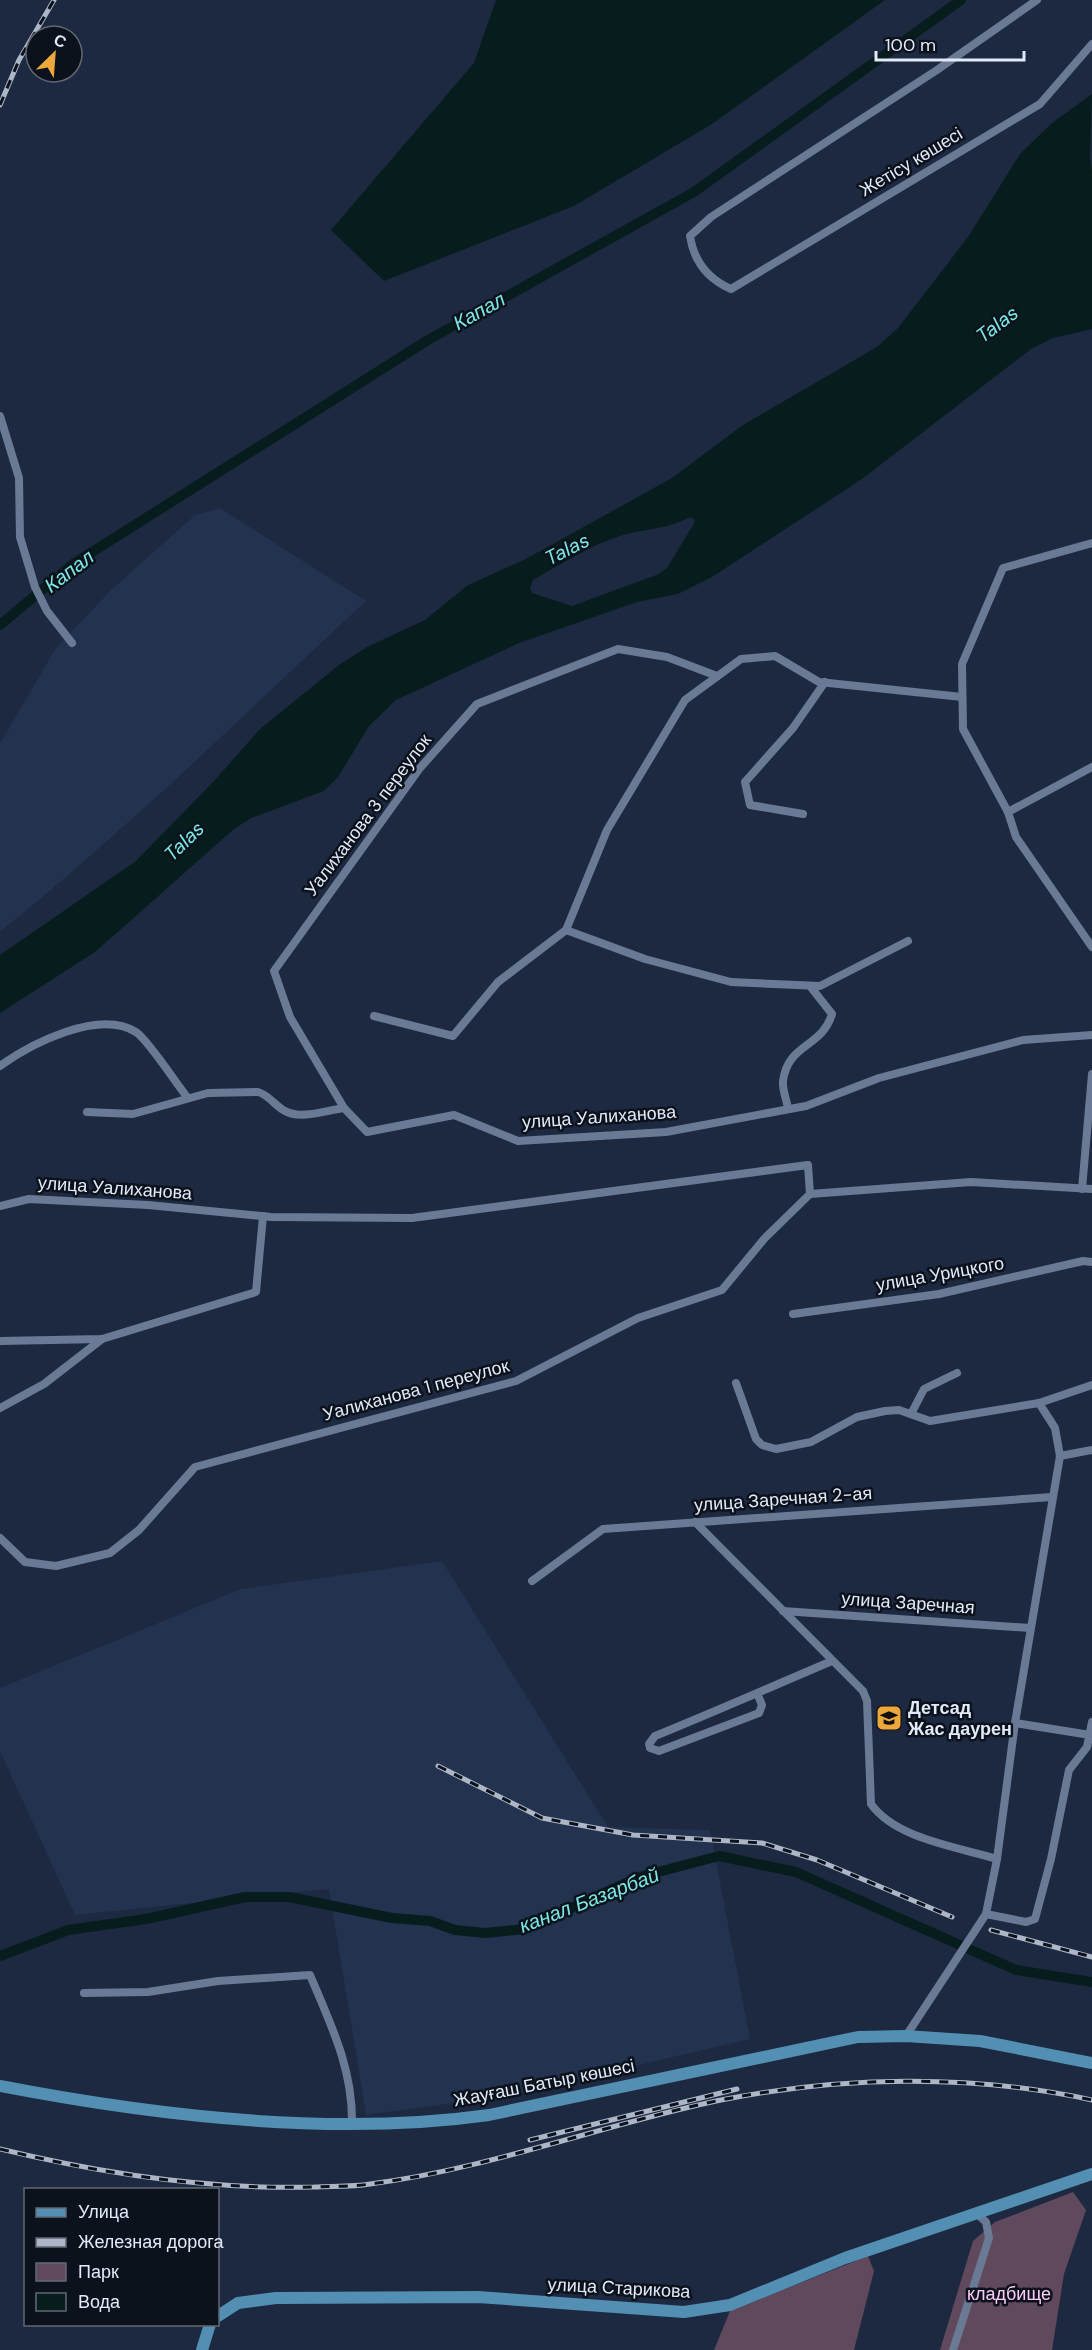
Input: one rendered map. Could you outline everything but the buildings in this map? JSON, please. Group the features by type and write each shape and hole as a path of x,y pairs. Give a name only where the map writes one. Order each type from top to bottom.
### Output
{"main road":[{"name":"Жауғаш Батыр көшесі","path":"0,2085 145,2110 352,2124 433,2123 489,2115 858,2037 906,2036 980,2042 1092,2063"},
{"name":"улица Старикова","path":"219,2315 238,2302 276,2298 478,2297 684,2312 730,2305 845,2258 1071,2179 1092,2174"},
{"path":"202,2350 210,2326"}],"street":[{"name":"Жетісу көшесі","path":"1037,0 918,82 809,150 711,217 690,236 692,254 706,272 717,283 731,290 1040,104 1092,44"},
{"path":"0,416 19,478 20,537 35,587 47,611 72,643"},
{"path":"1092,543 1003,568 962,664 963,729 1008,812 1016,837 1092,947"},
{"name":"Уалиханова 3 переулок","path":"344,1108 290,1017 274,971 420,768 477,704 618,649 667,657 717,676"},
{"path":"374,1016 453,1036 498,982 566,930 607,830 685,700 741,659 775,656 819,682 962,697"},
{"path":"803,814 750,805 745,782 793,728 825,682"},
{"path":"1008,812 1092,766"},
{"path":"566,930 645,959 731,982 810,986 820,986 908,941"},
{"path":"788,1109 783,1082 791,1057 828,1029 832,1014 810,986"},
{"path":"0,1066 64,1032 93,1023 109,1023 137,1033 187,1097"},
{"name":"улица Уалиханова","path":"344,1108 367,1132 454,1115 518,1141 666,1132 806,1106 879,1078 1023,1040 1092,1035"},
{"path":"1082,1189 1092,1074"},
{"path":"87,1112 133,1114 187,1097 208,1093 258,1092 264,1093 284,1110 295,1115 344,1108"},
{"name":"улица Уалиханова","path":"0,1206 29,1199 148,1205 263,1216 412,1218 808,1165 810,1194"},
{"path":"810,1194 970,1182 1092,1189"},
{"name":"Уалиханова 1 переулок","path":"0,1538 25,1562 56,1566 110,1553 139,1530 195,1467 516,1381 638,1318 722,1290 764,1239 810,1194"},
{"path":"0,1341 102,1339 256,1292 263,1216"},
{"name":"улица Урицкого","path":"793,1314 939,1294 1083,1261 1092,1262"},
{"path":"0,1408 44,1384 102,1339"},
{"path":"911,1414 924,1389 957,1373"},
{"path":"736,1383 756,1439 769,1448 811,1442 857,1417 885,1411 899,1410 930,1421 1039,1403 1092,1385"},
{"path":"906,2036 986,1914 998,1858 1014,1723 1060,1456 1055,1428 1039,1403"},
{"path":"1060,1456 1092,1450"},
{"name":"улица Заречная 2-ая","path":"532,1581 603,1529 1052,1497"},
{"path":"695,1522 832,1661 857,1683 867,1701 871,1804 878,1814 909,1832 998,1858"},
{"name":"улица Заречная","path":"783,1611 1030,1628"},
{"path":"757,1692 762,1705 759,1713 659,1751 650,1748 649,1744 655,1736 714,1712 757,1692 832,1661"},
{"path":"714,1712 720,1729"},
{"path":"986,1914 1026,1922 1035,1919 1069,1770 1088,1747 1092,1722"},
{"path":"1014,1723 1090,1735"},
{"path":"84,1993 148,1992 218,1981 310,1975 341,2048 352,2096 352,2124"},
{"path":"953,2350 989,2238 986,2222 976,2213"}],"shaded area":[{"path":"220,508 366,601 171,784 64,879 0,932 0,743 56,648 111,590 195,515"},
{"path":"442,1561 608,1827 710,1830 750,2039 507,2096 366,2115 329,1889 75,1915 0,1751 0,1688 241,1589"}],"green space":[{"name":"кладбище","path":"1073,2192 1086,2210 1064,2274 1052,2350 940,2350 973,2241 995,2222"},
{"path":"868,2256 874,2271 854,2350 714,2350 730,2311"}],"water":[{"path":"496,0 885,0 712,124 574,206 384,281 331,230 474,63"},
{"name":"Talas","path":"1092,94 1090,158 1092,171 1092,329 1053,338 1031,349 862,479 712,577 678,594 637,602 519,643 396,700 369,726 338,777 324,791 251,818 234,829 95,952 0,1013 0,955 136,861 215,780 260,729 339,665 367,647 425,620 468,585 526,559 672,478 743,425 877,347 898,328 968,237 1020,154 1052,123","holes":["690,517 695,520 667,568 659,574 572,606 532,593 530,589 533,580 597,545 629,533 664,527"]}],"waterway":[{"name":"Капал","path":"0,625 73,564 428,340 694,192 961,0"},
{"name":"канал Базарбай","path":"0,1956 68,1930 146,1919 245,1897 289,1897 392,1918 430,1921 455,1930 485,1933 525,1929 639,1877 719,1856 796,1872 1016,1970 1092,1982"}],"railway":[{"path":"0,105 19,60 54,0"},
{"path":"438,1766 542,1818 633,1835 762,1843 817,1860 952,1917"},
{"path":"991,1930 1092,1957"},
{"path":"0,2149 117,2173 195,2183 274,2187 349,2186 459,2168 721,2100 813,2086 907,2081 954,2082 1047,2092 1092,2100"},
{"path":"530,2140 737,2089"}],"place":[{"name":"Детсад Жас даурен","path":"889,1718"}]}
